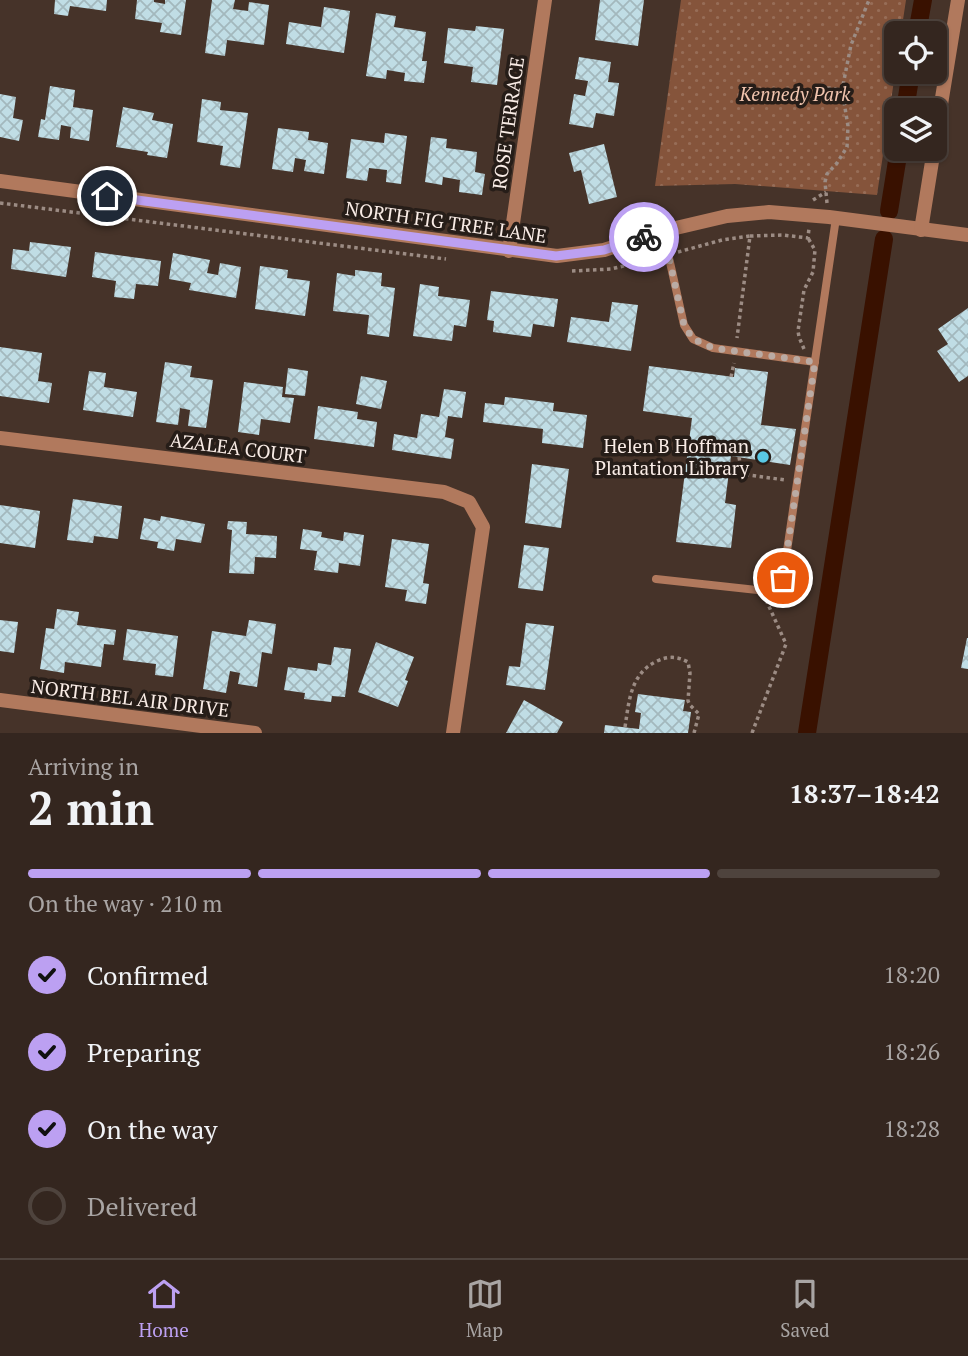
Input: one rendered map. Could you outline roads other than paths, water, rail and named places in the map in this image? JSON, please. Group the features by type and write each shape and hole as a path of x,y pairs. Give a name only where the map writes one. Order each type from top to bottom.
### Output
{"street":[{"name":"ROSE TERRACE","path":"509,251 545,0"},
{"path":"942,98 958,0"},
{"path":"921,230 932,161"},
{"name":"NORTH FIG TREE LANE","path":"0,181 556,256 604,250 663,231 727,216 769,212 968,235"},
{"name":"AZALEA COURT","path":"0,439 444,492 469,502 483,527 453,733"},
{"name":"NORTH BEL AIR DRIVE","path":"0,701 255,733"}],"lane":[{"path":"656,579 766,591 783,578 815,362 832,218"},
{"path":"663,231 684,325 693,339 713,348 815,362"}],"waterway":[{"path":"919,21 923,0"},
{"path":"907,98 909,84"},
{"path":"889,211 897,161"},
{"path":"807,733 884,239"}],"place":[{"name":"Helen B Hoffman Plantation Library","path":"763,457"}],"park label":[{"name":"Kennedy Park","path":"795,94"}]}
